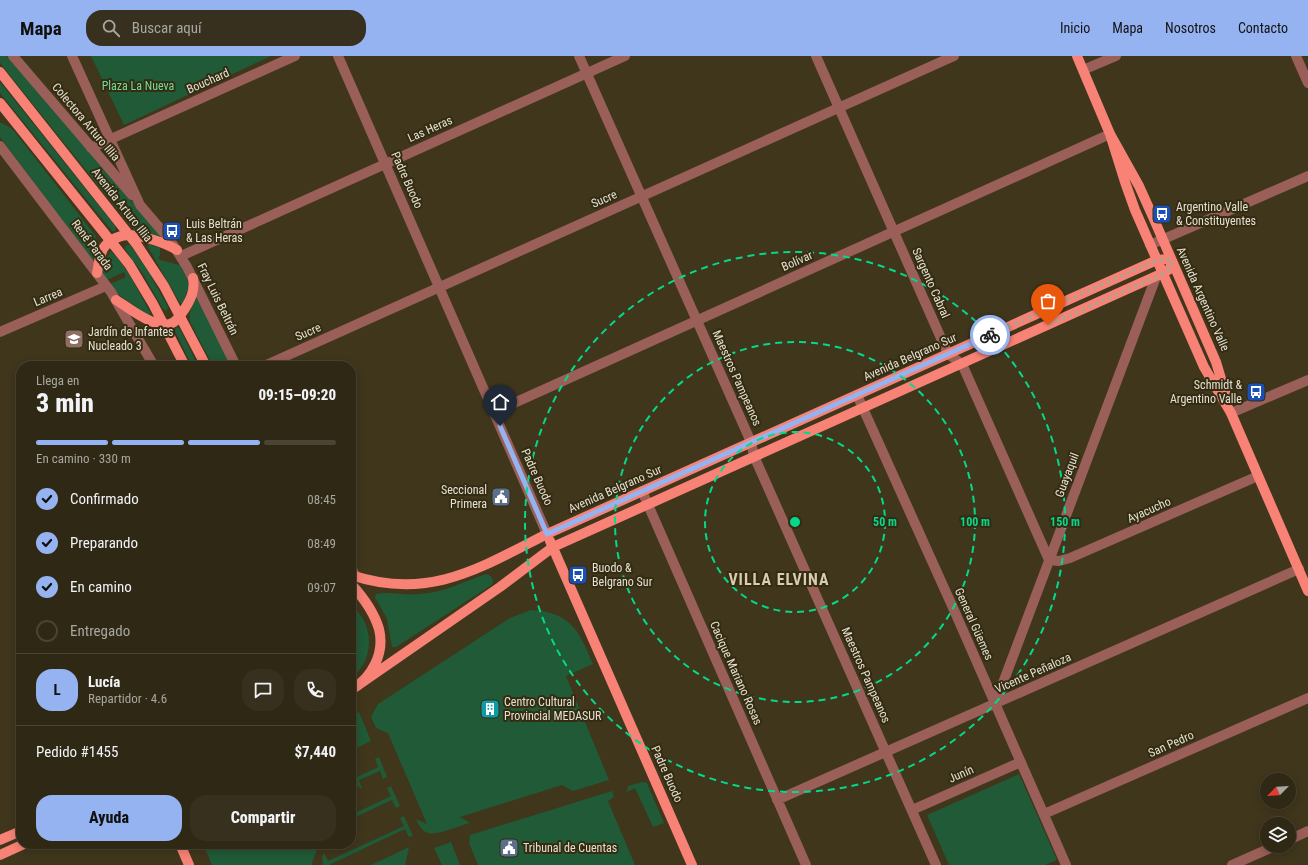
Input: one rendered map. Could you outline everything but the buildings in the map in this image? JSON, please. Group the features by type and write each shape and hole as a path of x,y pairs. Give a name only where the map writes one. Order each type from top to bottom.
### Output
{"main road":[{"name":"Avenida Argentino Valle","path":"1077,56 1110,134 1128,191 1157,260 1159,275 1204,367 1231,413"},
{"name":"Avenida Arturo Illia","path":"0,72 130,235 158,277 203,361"},
{"path":"0,103 136,274 182,361"},
{"path":"0,116 23,130"},
{"name":"Avenida Argentino Valle","path":"1110,134 1139,186 1163,239 1216,362 1231,413 1307,586"},
{"path":"97,273 102,250 111,241 120,237 130,235 162,243 179,253"},
{"name":"Avenida Belgrano Sur","path":"356,583 415,584 440,581 462,575 547,534 1157,260 1167,259 1172,261"},
{"path":"356,687 494,591 553,547 1159,275 1170,269 1172,261"},
{"path":"116,300 157,324 173,323 180,316 192,296 194,289 193,278"},
{"name":"Padre Buodo","path":"547,534 692,865"},
{"path":"356,589 376,621 379,630 380,648 374,666 364,680 356,686"},
{"path":"0,840 16,833"},
{"path":"0,855 16,848"},
{"path":"182,849 189,865"}],"street":[{"name":"Colectora Arturo Illia","path":"13,56 140,204"},
{"name":"Fray Luis Beltrán","path":"72,56 140,204 179,253 193,278 234,361"},
{"name":"Bouchard","path":"91,148 295,56"},
{"name":"Padre Buodo","path":"338,56 547,534"},
{"name":"Maestros Pampeanos","path":"579,56 751,442 754,456 936,865"},
{"name":"Las Heras","path":"179,253 385,164 625,56"},
{"name":"Sargento Cabral","path":"816,56 948,354"},
{"name":"Sucre","path":"275,361 954,56"},
{"path":"1083,70 1116,56"},
{"path":"1296,56 1308,83"},
{"name":"Bolívar","path":"494,412 1110,134"},
{"name":"René Parada","path":"0,146 116,300 151,361"},
{"path":"1150,245 1308,176"},
{"name":"Guayaquil","path":"995,704 1159,275"},
{"name":"Larrea","path":"0,332 106,286"},
{"path":"948,354 962,364 1049,560"},
{"path":"1231,413 1308,380"},
{"name":"General Güemes","path":"857,395 954,610 1066,865"},
{"name":"Ayacucho","path":"1049,560 1059,561 1070,558 1258,476"},
{"name":"Cacique Mariano Rosas","path":"642,491 806,865"},
{"name":"Vicente Peñaloza","path":"777,800 1299,569"},
{"name":"San Pedro","path":"1044,814 1308,698"},
{"name":"Junín","path":"912,810 1021,762"},
{"path":"1296,837 1308,831"},
{"path":"1232,865 1260,853"}],"green space":[{"path":"0,56 7,56 160,234 159,237 135,229 130,225 0,63"},
{"name":"Plaza La Nueva","path":"91,56 271,56 124,125"},
{"path":"0,82 116,227 115,231 112,231 0,93"},
{"path":"0,122 15,132 95,235 98,243 95,260 92,260 0,137"},
{"path":"148,244 160,248 160,256 158,257 160,260 180,265 186,276 188,284 187,292 182,304 180,303 148,247"},
{"path":"126,245 130,245 148,271 168,307 167,311 163,309 143,274 125,249"},
{"path":"110,251 121,262 137,288 150,314 147,314 119,295 110,284 126,277 124,272 107,280 102,272"},
{"path":"197,297 229,361 210,361 191,324 190,313"},
{"path":"176,327 180,329 196,361 190,361 175,331"},
{"path":"486,574 493,580 493,583 490,586 396,647 392,647 387,619 375,597 376,594 429,593 446,589"},
{"path":"356,610 364,621 368,631 369,642 365,662 356,673"},
{"path":"531,610 545,612 565,619 578,633 588,652 593,664 566,676 609,780 573,791 562,785 460,817 470,823 437,833 428,833 420,828 416,819 427,824 388,733 376,728 371,717 378,704 510,618"},
{"path":"359,712 371,741 356,748 356,714"},
{"path":"379,757 387,777 383,779 380,771 359,780 362,789 356,785 356,774 357,777 378,767 375,759"},
{"path":"1019,774 1057,860 1045,865 949,865 927,815"},
{"path":"642,782 647,783 664,823 653,827 635,788 627,792 628,786"},
{"path":"391,786 400,806 396,808 392,800 356,817 356,813 391,796 387,788"},
{"path":"612,791 614,797 608,801 635,865 478,865 469,843 470,835"},
{"path":"404,816 413,836 409,837 405,829 329,865 323,865 322,857 324,853 328,861 356,849 404,826 400,818"},
{"path":"451,842 460,865 442,865 434,848"},
{"path":"409,847 405,865 371,865"},
{"path":"205,849 317,849 312,865 212,865"}],"way so far":[{"path":"990,335 1157,260 1167,259 1172,261 1172,266 1167,272 1048,325"}],"place":[{"name":"Argentino Valle & Constituyentes","path":"1162,214"},
{"name":"Luis Beltrán & Las Heras","path":"172,231"},
{"name":"Jardín de Infantes Nucleado 3","path":"74,339"},
{"name":"Schmidt & Argentino Valle","path":"1256,392"},
{"name":"Seccional Primera","path":"501,497"},
{"name":"Buodo & Belgrano Sur","path":"578,575"},
{"name":"Centro Cultural Provincial MEDASUR","path":"490,709"},
{"name":"Tribunal de Cuentas","path":"509,848"}],"district":[{"name":"VILLA ELVINA","path":"779,579"}],"route":[{"path":"500,426 547,534 990,335"}]}
